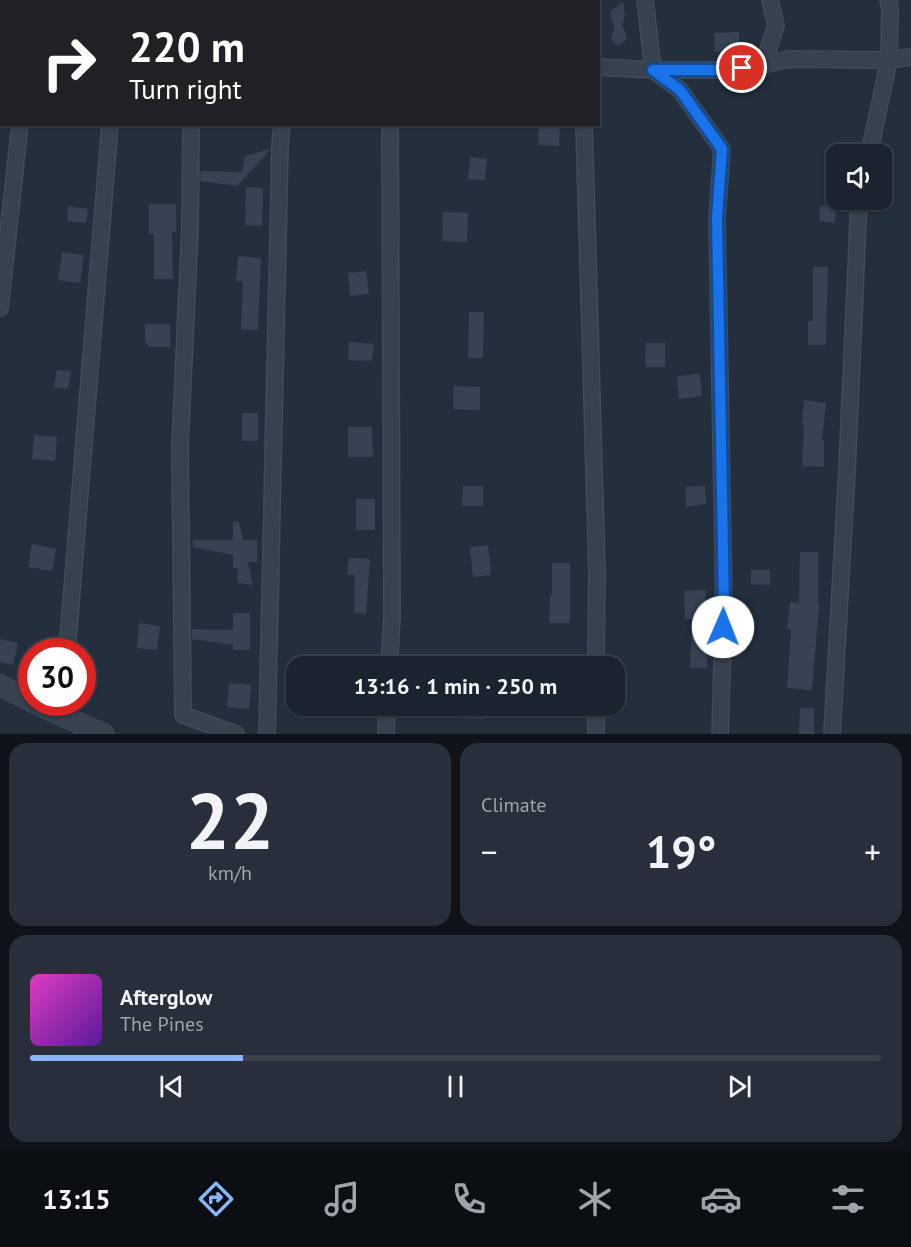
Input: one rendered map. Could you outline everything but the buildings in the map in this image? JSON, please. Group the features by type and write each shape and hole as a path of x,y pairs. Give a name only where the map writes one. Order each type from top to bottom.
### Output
{"street":[{"path":"645,0 653,70 680,90 722,149 717,218 724,605 720,734"},
{"path":"763,65 776,26 770,0"},
{"path":"870,144 889,60 890,9 888,0"},
{"path":"600,67 722,70 763,65 788,59 889,60 911,57"},
{"path":"0,308 20,126"},
{"path":"68,638 110,126"},
{"path":"191,126 180,444 183,715 236,734"},
{"path":"267,734 273,412 282,126"},
{"path":"390,126 392,618 390,656"},
{"path":"584,126 597,571 596,656"},
{"path":"832,734 859,210"},
{"path":"0,685 18,696"},
{"path":"74,716 104,734"},
{"path":"386,734 387,716"},
{"path":"596,716 596,734"}],"route":[{"path":"723,627 717,218 722,149 680,90 653,70 742,68"}]}
